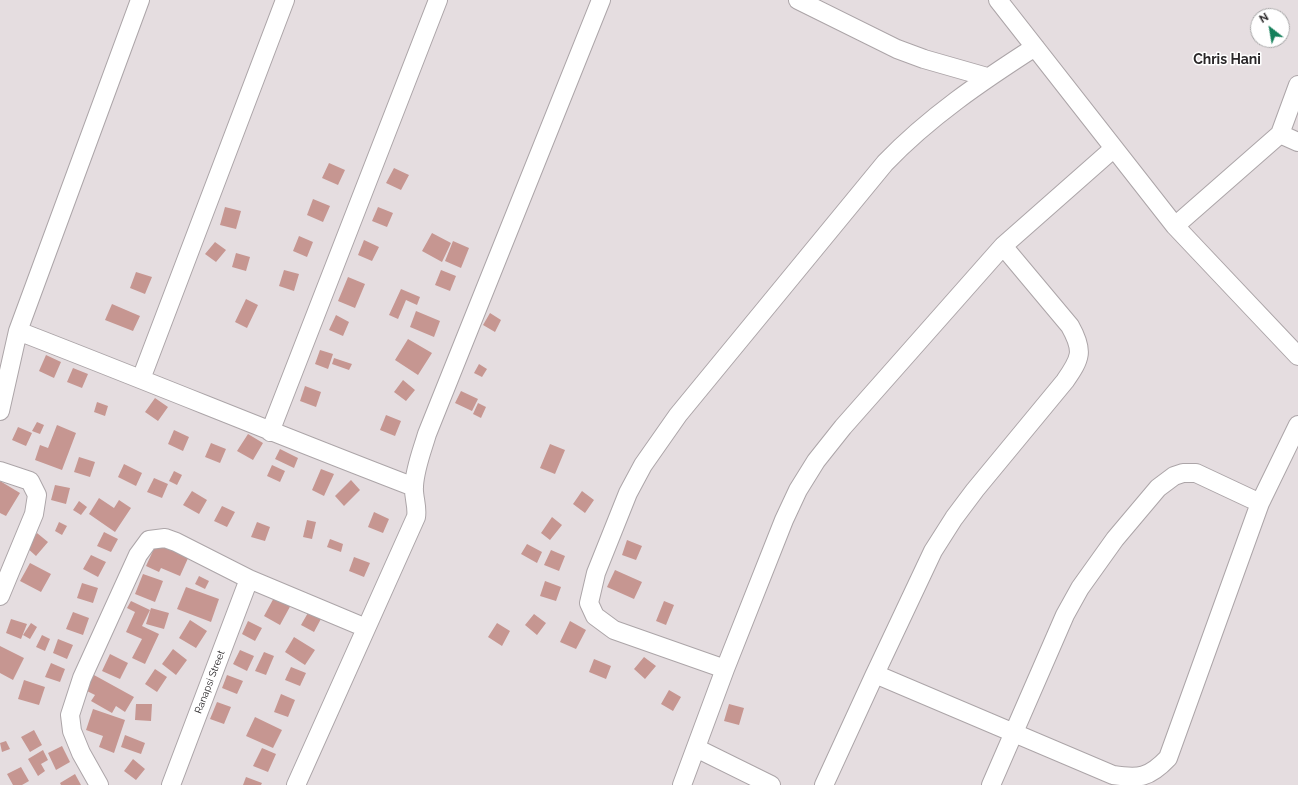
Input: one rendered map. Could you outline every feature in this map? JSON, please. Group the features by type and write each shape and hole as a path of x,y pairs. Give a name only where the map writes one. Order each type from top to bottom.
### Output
{"street":[{"path":"0,411 18,331 140,0"},
{"path":"141,378 285,0"},
{"path":"270,432 438,0"},
{"path":"296,785 416,517 417,512 414,487 419,458 427,434 601,0"},
{"path":"798,0 897,49 924,59 987,77"},
{"path":"998,0 1113,149 1175,226 1298,356"},
{"path":"725,669 614,630 602,622 590,609 588,603 596,573 628,493 643,465 678,415 885,162 922,128 987,77 1035,47"},
{"path":"1175,226 1280,134 1298,85"},
{"path":"1280,134 1298,142"},
{"path":"682,785 725,669 784,520 798,490 816,461 842,427 1003,246 1113,149"},
{"path":"824,785 933,552 954,518 975,490 1065,381 1076,366 1080,354 1077,339 1070,326 1003,246"},
{"path":"18,331 141,378 270,432 414,487"},
{"path":"875,674 1113,775 1129,778 1144,776 1156,771 1168,758 1176,739 1260,503 1298,425"},
{"path":"0,471 30,481 37,494 34,514 0,596"},
{"path":"991,785 1064,615 1080,588 1115,539 1158,488 1174,476 1183,473 1196,473 1260,503"},
{"path":"99,785 81,753 72,731 70,715 82,678 138,555 149,540 165,538 176,542 249,579 366,628"},
{"name":"Ranapsi Street","path":"171,785 249,579"},
{"path":"696,748 771,785"}],"building":[{"path":"329,163 345,170 338,185 322,178"},
{"path":"394,168 409,175 401,190 386,183"},
{"path":"313,199 330,206 323,222 307,215"},
{"path":"225,207 241,211 236,229 220,225"},
{"path":"378,207 393,213 387,227 372,221"},
{"path":"432,233 451,243 442,262 422,251"},
{"path":"299,236 313,242 307,257 293,251"},
{"path":"364,240 379,247 372,261 358,255"},
{"path":"453,241 469,248 461,268 445,261"},
{"path":"215,242 226,250 216,262 205,254"},
{"path":"236,253 250,257 246,271 232,267"},
{"path":"284,270 299,274 294,291 279,286"},
{"path":"441,270 456,276 450,291 435,285"},
{"path":"136,272 152,277 145,294 130,288"},
{"path":"348,277 365,284 355,308 338,301"},
{"path":"401,289 420,297 417,305 406,300 398,319 389,315"},
{"path":"246,299 258,305 247,328 235,322"},
{"path":"112,304 140,316 133,331 105,320"},
{"path":"416,311 440,321 434,337 410,327"},
{"path":"490,313 501,320 495,332 483,325"},
{"path":"336,315 349,322 343,336 329,330"},
{"path":"408,339 432,353 418,375 395,360"},
{"path":"320,350 333,354 328,369 315,364"},
{"path":"46,355 61,362 54,378 39,371"},
{"path":"334,358 352,364 349,370 332,364"},
{"path":"479,364 487,369 482,377 474,373"},
{"path":"73,368 88,374 82,388 67,382"},
{"path":"403,380 415,390 406,401 394,392"},
{"path":"305,386 321,392 316,407 300,401"},
{"path":"461,391 478,399 472,411 455,403"},
{"path":"155,398 168,407 158,421 145,412"},
{"path":"97,402 108,406 105,416 94,412"},
{"path":"478,403 486,407 481,418 473,414"},
{"path":"386,415 401,421 395,436 380,430"},
{"path":"37,422 44,425 40,434 32,431"},
{"path":"57,425 76,433 62,470 35,460 40,445 48,448"},
{"path":"18,427 32,433 26,446 12,440"},
{"path":"174,430 189,437 183,451 168,444"},
{"path":"248,434 263,443 253,460 237,451"},
{"path":"211,443 226,449 220,463 205,457"},
{"path":"550,444 565,450 555,474 540,468"},
{"path":"280,449 298,458 294,468 275,459"},
{"path":"79,457 95,462 90,477 74,472"},
{"path":"124,464 142,473 136,486 118,477"},
{"path":"272,465 285,471 280,482 267,476"},
{"path":"321,469 334,474 324,496 312,490"},
{"path":"174,471 182,475 177,485 169,481"},
{"path":"154,478 168,484 162,498 147,492"},
{"path":"351,480 360,490 344,506 335,496"},
{"path":"0,481 20,493 6,516 0,513"},
{"path":"55,485 70,488 66,504 51,500"},
{"path":"192,491 207,500 199,514 183,505"},
{"path":"582,491 594,500 585,513 573,504"},
{"path":"99,498 114,508 119,500 131,508 115,532 89,514"},
{"path":"79,501 87,507 81,515 73,510"},
{"path":"222,506 235,512 227,527 214,521"},
{"path":"374,512 389,519 383,533 368,527"},
{"path":"552,517 562,525 550,540 541,533"},
{"path":"307,520 316,522 312,539 303,537"},
{"path":"59,522 67,526 62,535 55,531"},
{"path":"257,522 270,527 265,541 251,537"},
{"path":"104,532 118,539 111,552 97,546"},
{"path":"37,533 48,542 36,556 26,547"},
{"path":"330,539 343,544 341,552 327,547"},
{"path":"627,540 642,546 636,560 622,555"},
{"path":"157,542 189,556 180,576 161,568 159,572 146,566"},
{"path":"527,544 542,552 537,563 521,554"},
{"path":"551,550 565,556 559,571 544,565"},
{"path":"91,555 106,562 98,577 83,569"},
{"path":"354,557 370,563 364,577 349,571"},
{"path":"30,563 51,574 41,592 20,581"},
{"path":"615,570 642,582 634,599 607,587"},
{"path":"143,574 163,581 155,602 135,594"},
{"path":"199,576 209,581 205,589 195,584"},
{"path":"545,581 561,587 556,601 540,596"},
{"path":"82,583 98,588 93,603 77,598"},
{"path":"186,587 219,599 211,622 177,609"},
{"path":"276,594 292,603 280,625 264,616"},
{"path":"131,601 150,610 142,626 159,634 145,664 132,658 142,639 126,632 135,612 127,608"},
{"path":"664,601 674,605 666,625 656,621"},
{"path":"151,608 169,613 164,629 146,624"},
{"path":"309,611 322,617 314,632 301,625"},
{"path":"73,612 89,618 83,635 66,629"},
{"path":"534,614 546,623 537,635 525,625"},
{"path":"11,619 27,624 21,639 6,633"},
{"path":"190,620 207,631 196,648 179,638"},
{"path":"248,621 262,628 255,641 242,634"},
{"path":"570,621 586,630 576,649 560,642"},
{"path":"31,623 37,627 30,639 23,635"},
{"path":"497,623 510,631 502,646 488,637"},
{"path":"42,635 50,639 45,651 36,647"},
{"path":"294,637 315,650 305,665 285,652"},
{"path":"58,639 73,645 67,659 53,653"},
{"path":"0,646 24,658 13,680 0,673"},
{"path":"173,649 187,660 176,675 162,664"},
{"path":"240,650 254,656 247,671 233,664"},
{"path":"264,652 274,656 266,675 255,671"},
{"path":"110,654 128,663 120,679 102,671"},
{"path":"644,657 656,666 645,679 634,669"},
{"path":"594,659 611,666 606,679 589,672"},
{"path":"51,663 65,669 60,682 45,677"},
{"path":"291,667 306,673 300,686 285,680"},
{"path":"155,669 167,677 157,692 145,684"},
{"path":"94,675 134,697 125,712 116,706 112,713 91,701 95,695 85,690"},
{"path":"227,675 243,681 237,694 222,688"},
{"path":"24,680 45,687 39,705 18,699"},
{"path":"669,690 681,697 673,711 661,704"},
{"path":"281,694 295,700 288,717 274,712"},
{"path":"217,702 231,707 224,724 210,719"},
{"path":"136,704 152,704 151,721 135,720"},
{"path":"729,704 744,708 739,725 724,721"},
{"path":"93,709 125,720 114,753 99,747 103,736 86,730"},
{"path":"255,717 282,730 273,748 246,736"},
{"path":"34,730 42,745 30,752 21,737"},
{"path":"125,735 145,743 141,754 121,747"},
{"path":"6,741 10,749 2,752 0,743"},
{"path":"62,746 70,762 56,770 48,753"},
{"path":"262,748 276,754 268,772 253,766"},
{"path":"43,750 48,760 41,764 45,771 38,776 28,759"},
{"path":"133,759 145,769 136,780 124,771"},
{"path":"21,767 29,781 22,785 13,785 7,774"},
{"path":"75,774 81,785 61,785 60,783"},
{"path":"246,777 262,783 261,785 243,785"}],"district":[{"name":"Chris Hani","path":"1227,60"}]}
